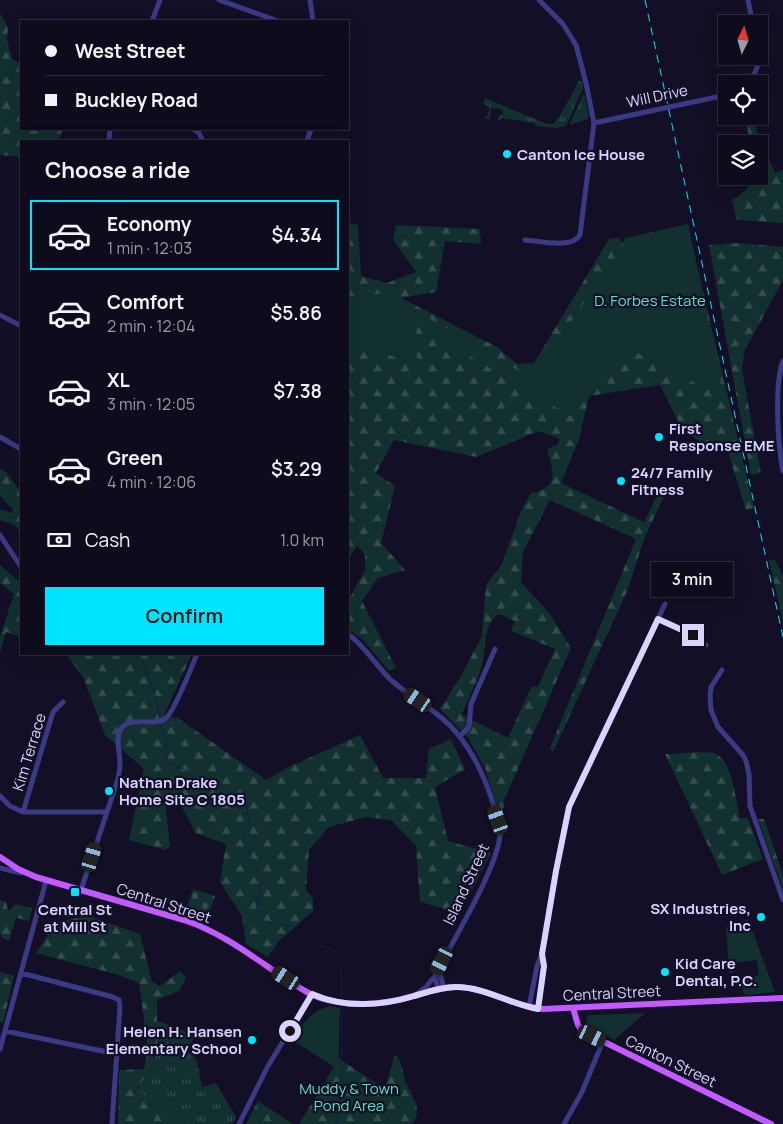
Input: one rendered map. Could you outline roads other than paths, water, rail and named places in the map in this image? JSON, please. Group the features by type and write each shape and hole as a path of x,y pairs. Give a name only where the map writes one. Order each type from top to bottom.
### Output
{"main road":[{"name":"Central Street","path":"0,856 26,874 206,928 312,994 331,1001 363,1004 385,1002 441,988 468,988 538,1009 783,998"},
{"name":"Canton Street","path":"572,1008 580,1029 771,1124"}],"street":[{"path":"154,20 160,0"},
{"path":"219,0 269,20"},
{"path":"310,0 311,20"},
{"path":"525,240 572,243 578,240 594,123 576,45 563,24 538,0"},
{"path":"748,0 751,15"},
{"name":"Will Drive","path":"594,123 718,97"},
{"path":"194,130 199,133 202,140"},
{"path":"0,314 20,325"},
{"path":"783,361 778,380 781,413 780,453 783,471"},
{"path":"0,437 20,448"},
{"path":"0,535 20,565"},
{"path":"530,1007 542,954 569,807 665,604"},
{"path":"658,619 693,635 706,645"},
{"name":"Island Street","path":"349,635 359,643 393,681 437,714 460,736 484,782 498,820 500,837 487,874 435,976 415,996"},
{"path":"460,736 469,726 471,704 495,649"},
{"path":"81,890 120,772 119,735 121,729 133,722 160,721 169,714 197,655"},
{"path":"722,670 711,687 710,696 714,719 746,761 749,774 750,806 783,900"},
{"name":"Kim Terrace","path":"24,812 53,712 63,702"},
{"path":"0,796 10,806 24,812 107,812"},
{"name":"Central Street","path":"0,868 26,874"},
{"path":"0,1049 46,880"},
{"path":"538,1009 544,966 542,954"},
{"path":"441,988 440,974 442,961"},
{"path":"21,973 113,997 118,1000 120,1004 112,1124"},
{"path":"435,976 441,988"},
{"path":"238,1124 268,1066 312,994"},
{"path":"5,1031 117,1054"},
{"path":"564,1124 582,1092 602,1041"}],"waterway":[{"path":"140,655 157,700 160,720"},
{"path":"160,724 166,739 166,756 169,763 215,783 246,801 249,824 242,837 262,882 256,902 258,918 268,922 293,926"},
{"path":"305,940 340,954"},
{"path":"341,966 342,996"},
{"path":"336,1124 341,1088 342,1008"}],"railway":[{"path":"645,0 783,637"}],"place":[{"name":"Canton Ice House","path":"507,154"},
{"name":"First Response EME","path":"659,437"},
{"name":"24/7 Family Fitness","path":"621,481"},
{"name":"Nathan Drake Home Site C 1805","path":"109,791"},
{"name":"Central St at Mill St","path":"75,892"},
{"name":"SX Industries, Inc","path":"761,917"},
{"name":"Kid Care Dental, P.C.","path":"665,972"},
{"name":"Helen H. Hansen Elementary School","path":"252,1040"}],"park label":[{"name":"D. Forbes Estate","path":"650,300"},
{"name":"Muddy & Town Pond Area","path":"349,1096"}]}
